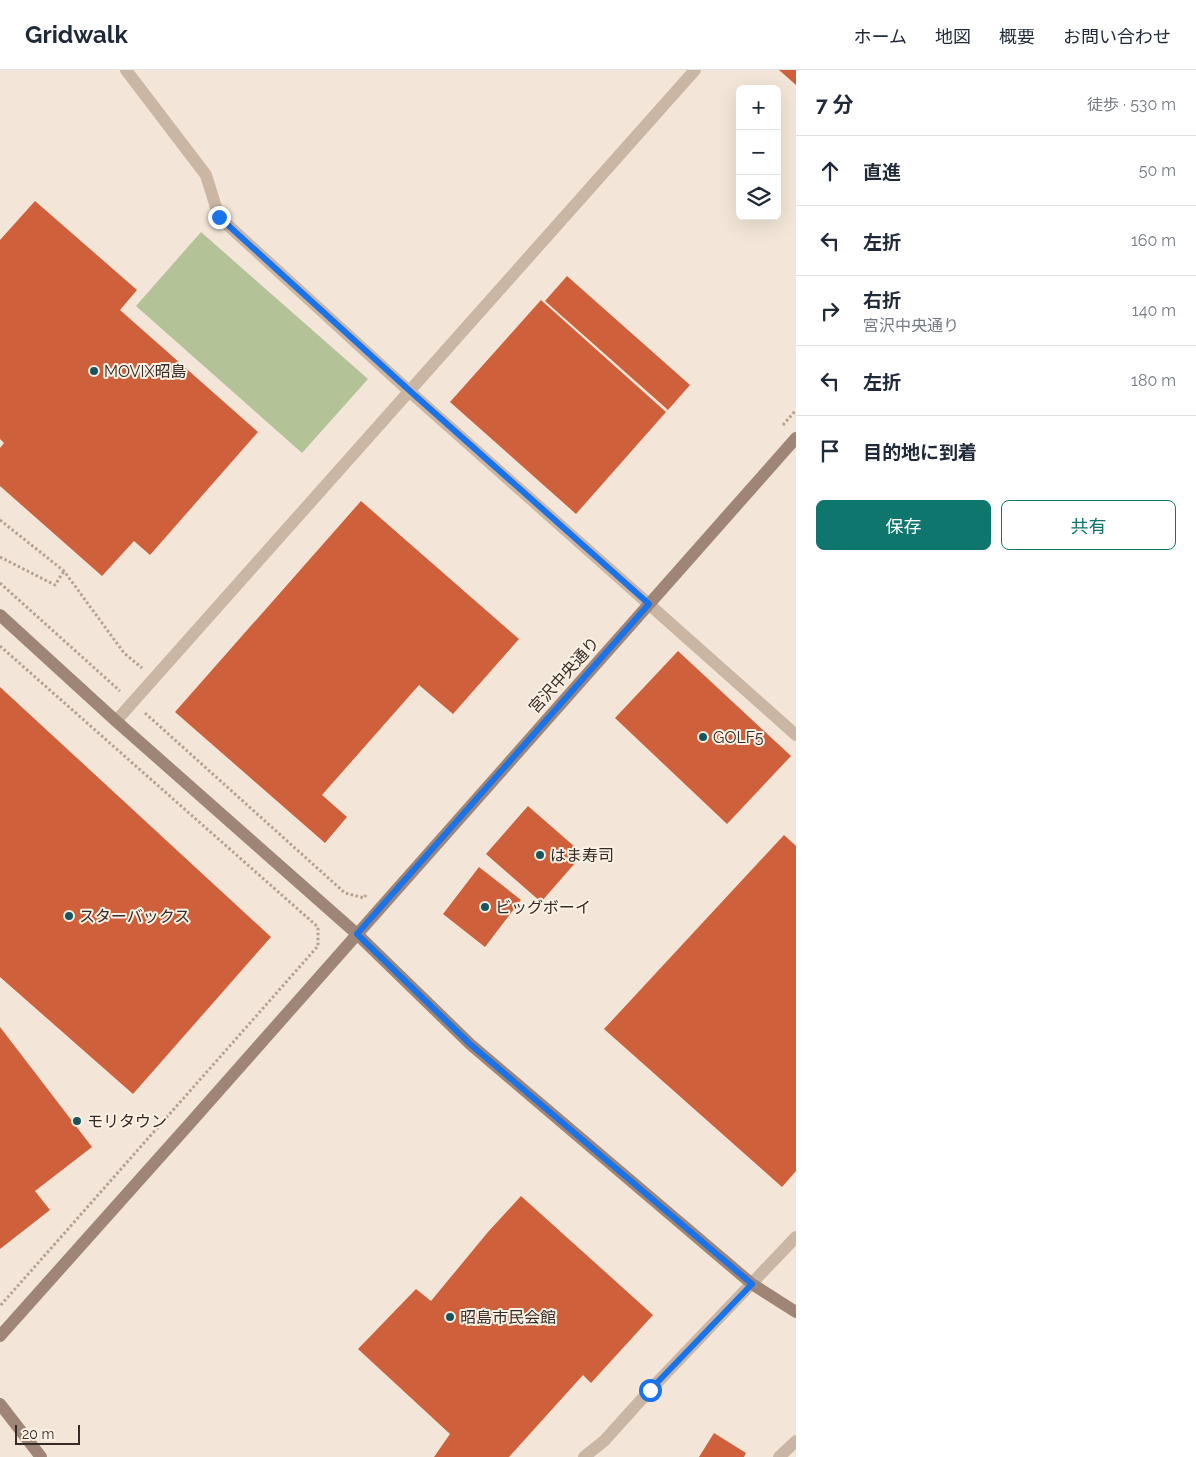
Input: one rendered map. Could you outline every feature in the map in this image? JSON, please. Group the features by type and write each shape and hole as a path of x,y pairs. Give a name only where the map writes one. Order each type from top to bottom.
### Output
{"street":[{"path":"126,70 206,175 219,217 410,391 796,735"},
{"path":"116,721 695,70"},
{"name":"宮沢中央通り","path":"0,1336 796,438"},
{"path":"0,615 116,721 357,934 470,1044 752,1284 796,1312"},
{"path":"584,1457 604,1441 796,1237"},
{"path":"0,1404 41,1457"},
{"path":"779,1457 796,1441"}],"path":[{"path":"777,432 796,410"},
{"path":"0,520 64,571 124,653 154,678"},
{"path":"0,557 55,585 64,571"},
{"path":"0,583 345,893 364,898 370,890"},
{"path":"0,646 318,927 318,946 0,1306"}],"green space":[{"path":"201,232 368,379 302,453 136,306"}],"building":[{"path":"779,70 796,70 796,85"},
{"name":"MOVIX昭島","path":"35,201 137,290 120,310 258,432 150,555 134,541 102,576 0,486 0,448 4,443 0,439 0,240"},
{"path":"567,276 690,385 668,410 545,301"},
{"path":"541,300 666,412 576,514 450,402"},
{"path":"361,501 519,639 453,714 419,685 322,795 347,817 325,843 175,712"},
{"name":"GOLF5","path":"678,651 791,756 727,824 615,718"},
{"path":"0,687 271,937 133,1094 0,977"},
{"path":"528,806 583,854 541,902 486,854"},
{"path":"784,835 796,846 796,1171 782,1187 604,1029"},
{"path":"479,867 521,900 485,947 443,914"},
{"path":"0,1027 92,1147 35,1191 50,1210 0,1249"},
{"path":"521,1196 653,1315 591,1383 583,1375 509,1457 434,1457 450,1434 358,1349 416,1289 431,1301 488,1232"},
{"path":"714,1433 746,1453 744,1457 699,1457"}],"place":[{"name":"MOVIX昭島","path":"94,371"},
{"name":"GOLF5","path":"703,737"},
{"name":"はま寿司","path":"540,855"},
{"name":"ビッグボーイ","path":"485,907"},
{"name":"スターバックス","path":"69,916"},
{"name":"モリタウン","path":"77,1121"},
{"name":"昭島市民会館","path":"450,1317"}],"route":[{"path":"219,217 410,391 649,604 357,934 470,1044 752,1284 650,1390"}]}
